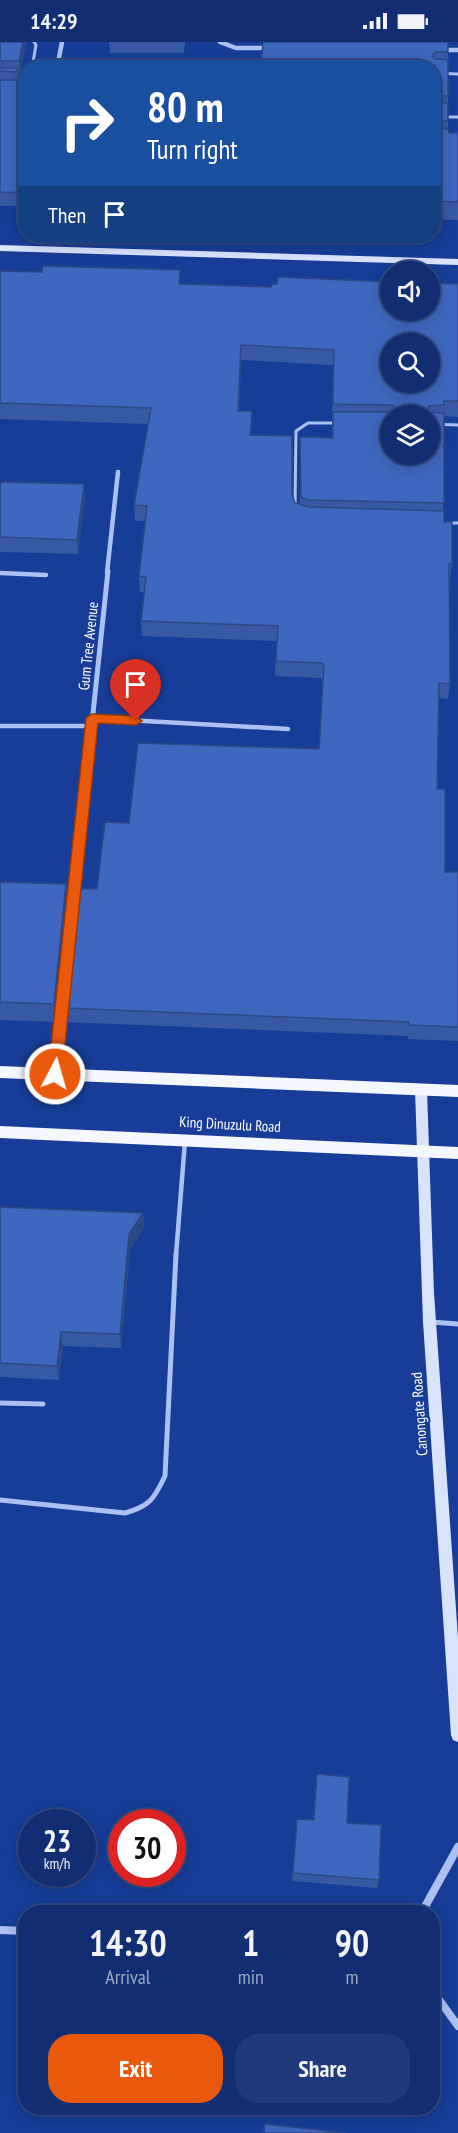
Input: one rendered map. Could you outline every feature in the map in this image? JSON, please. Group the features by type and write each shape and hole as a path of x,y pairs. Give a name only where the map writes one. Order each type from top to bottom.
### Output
{"main road":[{"path":"0,1072 458,1091"},
{"name":"King Dinuzulu Road","path":"0,1132 458,1153"}],"street":[{"path":"59,60 62,42"},
{"path":"220,42 236,48 275,48"},
{"path":"435,50 458,50"},
{"path":"0,248 458,262"},
{"name":"Gum Tree Avenue","path":"55,1074 118,472"},
{"name":"Canongate Road","path":"421,1090 424,1153 423,1212 429,1322 458,1735"},
{"path":"426,1905 458,1847"},
{"path":"0,1930 18,1931"},
{"path":"440,2001 458,2026"}],"lane":[{"path":"33,60 36,45 34,42"},
{"path":"441,74 458,74"},
{"path":"10,78 18,78"},
{"path":"441,117 458,117"},
{"path":"297,515 295,508 296,431 307,423 343,423"},
{"path":"440,424 458,425"},
{"path":"446,523 458,523"},
{"path":"0,573 46,575"},
{"path":"92,718 288,729"},
{"path":"0,726 92,726"},
{"path":"0,1500 125,1513 143,1508 156,1495 165,1476 166,1466 172,1305 185,1140"},
{"path":"429,1322 458,1324"},
{"path":"0,1403 43,1404"}],"building":[{"path":"0,42 23,42 18,61 0,61"},
{"path":"263,42 448,42 448,52 435,52 432,56 435,59 448,60 448,96 441,96 441,60 262,60"},
{"path":"0,68 17,68 17,72 0,71"},
{"path":"0,80 18,80 18,193 0,192"},
{"path":"441,103 448,103 448,121 441,121"},
{"path":"441,128 448,129 449,133 458,133 458,202 441,201"},
{"path":"43,266 180,270 179,284 271,287 272,284 277,284 278,277 380,282 380,321 440,321 440,283 458,284 458,401 444,401 444,405 440,405 333,404 334,350 241,345 238,411 252,411 250,435 292,436 292,494 295,503 308,507 444,511 444,522 452,522 452,564 449,564 450,684 439,683 437,789 445,789 445,872 458,872 458,1027 409,1025 409,1022 64,1008 77,889 97,889 105,822 129,823 138,743 319,749 324,665 322,663 276,661 278,626 141,621 146,577 139,576 147,506 134,505 151,408 0,403 0,271 42,272"},
{"path":"333,412 380,412 380,465 440,465 440,413 444,413 444,503 308,500 301,497 300,437 333,438"},
{"path":"1,482 84,484 77,540 0,537"},
{"path":"0,882 66,884 54,1004 0,1002"},
{"path":"0,1207 143,1213 129,1234 120,1334 61,1332 57,1366 0,1363"},
{"path":"317,1774 349,1777 347,1823 381,1825 379,1880 293,1873 297,1819 314,1820"},
{"path":"265,2124 346,2133 264,2133"}],"route":[{"path":"55,1074 92,718 136,721"}]}
